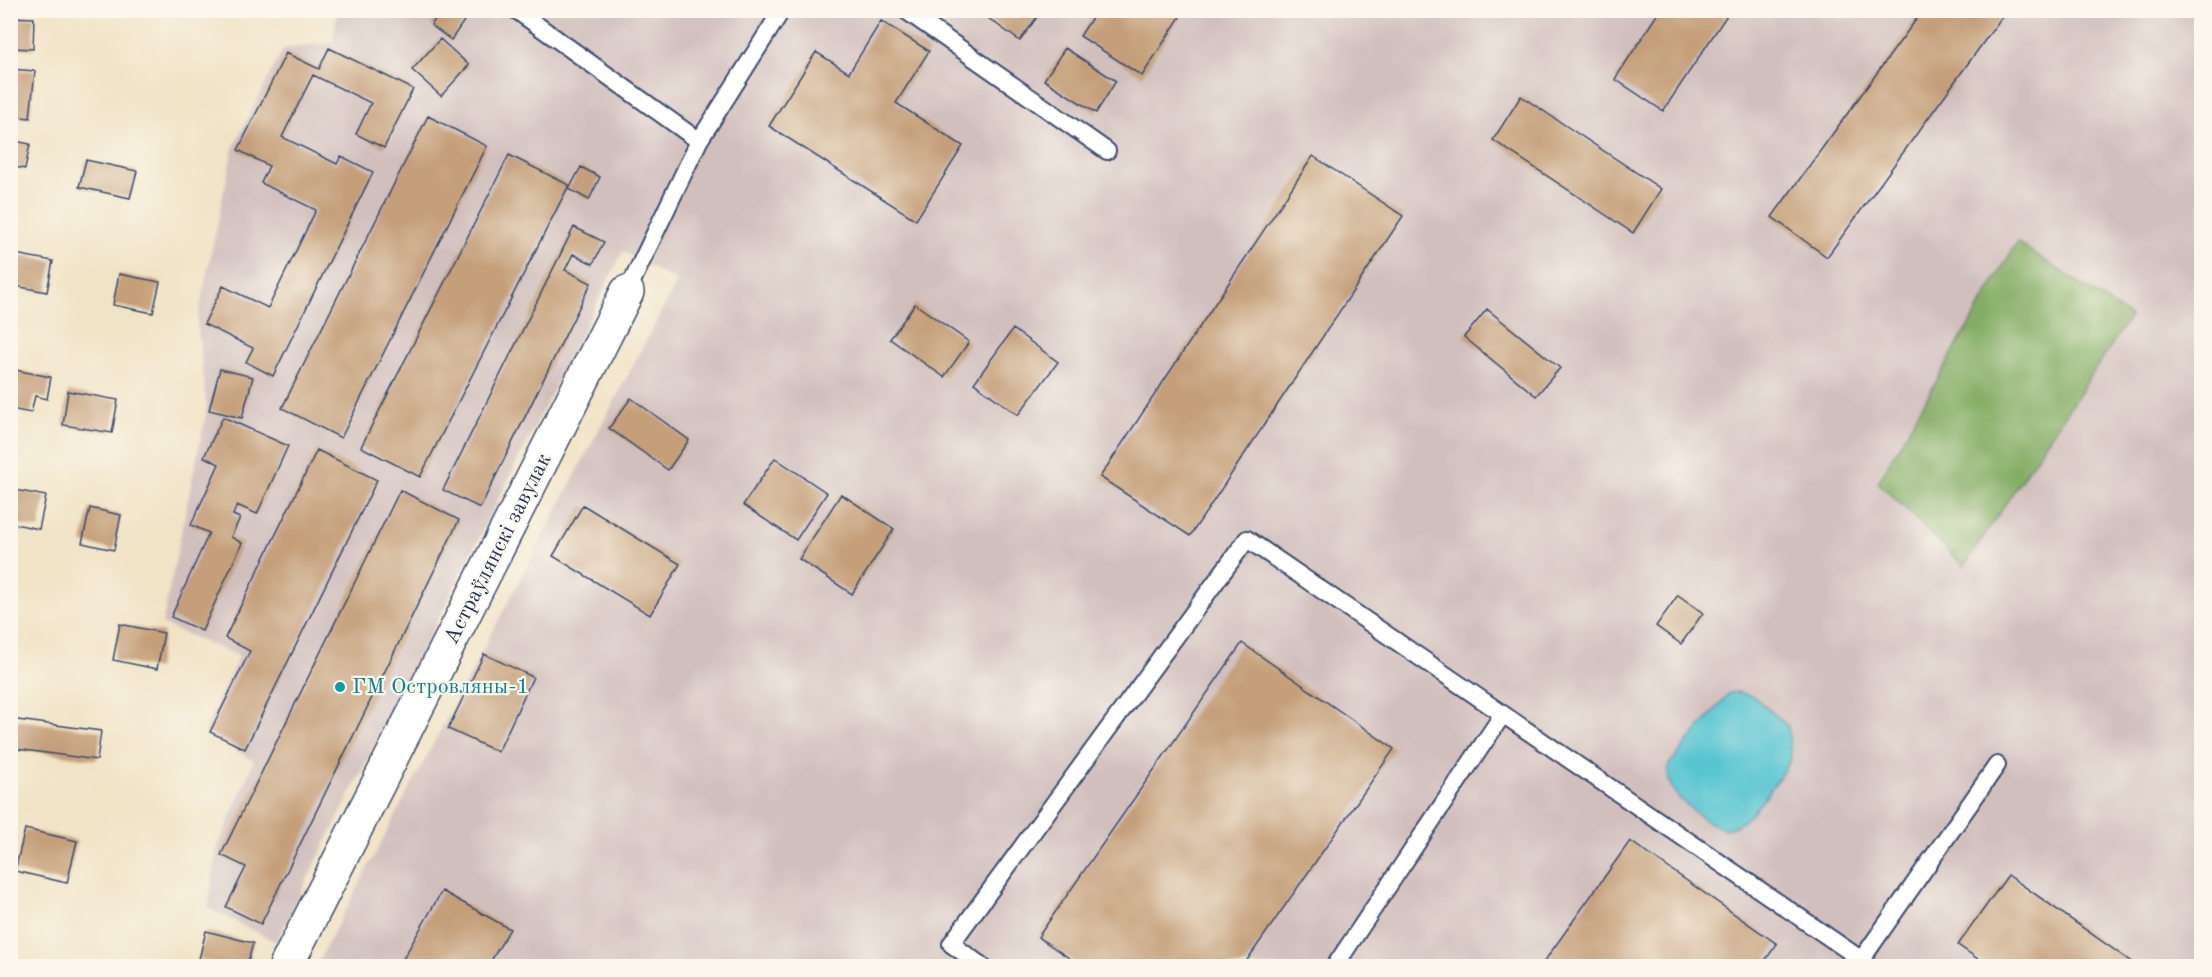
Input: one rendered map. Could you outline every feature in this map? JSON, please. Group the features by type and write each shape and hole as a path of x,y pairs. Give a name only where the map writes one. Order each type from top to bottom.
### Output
{"street":[{"name":"Астраўлянскі завулак","path":"286,966 627,292"}],"lane":[{"path":"516,10 699,141"},
{"path":"627,292 699,141 782,10"},
{"path":"905,10 1107,151"},
{"path":"982,966 951,944 1247,539 1503,714 1859,963 1997,765"},
{"path":"1335,966 1503,714"}],"shaded area":[{"path":"337,11 2201,11 2201,966 316,966 677,282 623,251 276,942 208,908 217,849 254,761 205,731 239,656 162,624 207,409 197,322 233,148 283,49 333,42"}],"green space":[{"path":"2017,242 2130,317 1964,566 1878,482"}],"water":[{"path":"1738,692 1754,697 1788,726 1791,760 1751,814 1731,828 1721,828 1700,817 1676,795 1669,780 1668,766 1729,693"}],"building":[{"path":"442,10 455,10 466,18 451,40 431,25"},
{"path":"977,10 1042,10 1020,41"},
{"path":"1097,10 1170,10 1180,17 1142,76 1080,36"},
{"path":"1660,10 1729,12 1663,111 1615,79"},
{"path":"1923,10 2007,10 1827,257 1772,217"},
{"path":"10,17 34,18 33,49 10,48"},
{"path":"881,21 929,51 896,103 963,146 916,220 769,126 816,52 849,73"},
{"path":"440,39 469,65 441,96 412,70"},
{"path":"329,48 413,89 384,148 356,134 371,103 313,75 282,137 337,164 341,156 373,172 273,376 246,362 253,348 204,324 223,286 268,308 316,210 261,183 269,166 238,150 286,53 319,69"},
{"path":"1065,48 1116,81 1096,113 1044,80"},
{"path":"10,69 35,71 30,118 10,116"},
{"path":"1521,96 1661,189 1633,233 1493,140"},
{"path":"428,116 487,146 341,438 282,408"},
{"path":"10,140 30,144 25,169 10,166"},
{"path":"509,155 569,185 420,477 361,447"},
{"path":"1313,156 1403,216 1190,536 1100,477"},
{"path":"86,160 137,171 130,198 79,187"},
{"path":"581,167 600,177 589,200 569,189"},
{"path":"574,227 604,242 593,264 573,254 565,270 591,283 480,508 443,490"},
{"path":"10,253 53,261 47,292 10,285"},
{"path":"119,274 160,282 153,313 113,305"},
{"path":"915,304 969,342 944,377 890,339"},
{"path":"1487,309 1560,368 1536,396 1464,337"},
{"path":"1013,329 1058,362 1018,415 974,383"},
{"path":"10,369 51,377 47,399 35,396 31,413 10,409"},
{"path":"220,369 253,377 242,418 209,410"},
{"path":"68,391 118,400 112,433 63,425"},
{"path":"631,398 689,440 668,470 609,428"},
{"path":"223,417 288,446 257,514 237,505 233,515 240,518 231,537 242,543 202,631 171,617 209,533 191,525 219,464 204,457"},
{"path":"317,450 377,480 245,749 210,732 250,651 225,638"},
{"path":"775,458 827,493 796,540 743,505"},
{"path":"10,489 46,496 39,529 10,523"},
{"name":"ГМ Островляны-1","path":"400,490 459,520 261,924 226,907 246,867 221,855"},
{"path":"841,494 894,529 852,594 799,559"},
{"path":"583,505 680,564 650,615 553,556"},
{"path":"90,508 121,515 114,550 82,543"},
{"path":"1678,595 1703,613 1681,644 1656,626"},
{"path":"120,624 164,633 157,669 113,660"},
{"path":"1242,643 1394,749 1243,966 1081,966 1038,937"},
{"path":"484,654 533,677 498,752 448,729"},
{"path":"10,719 101,731 97,760 10,748"},
{"path":"25,829 77,841 67,883 15,871"},
{"path":"1630,841 1777,944 1761,966 1541,966"},
{"path":"2008,875 2137,966 1988,966 1958,945"},
{"path":"442,891 510,929 488,966 399,966"},
{"path":"206,931 253,943 247,966 227,966 199,959"}],"place":[{"name":"ГМ Островляны-1","path":"340,687"}]}
